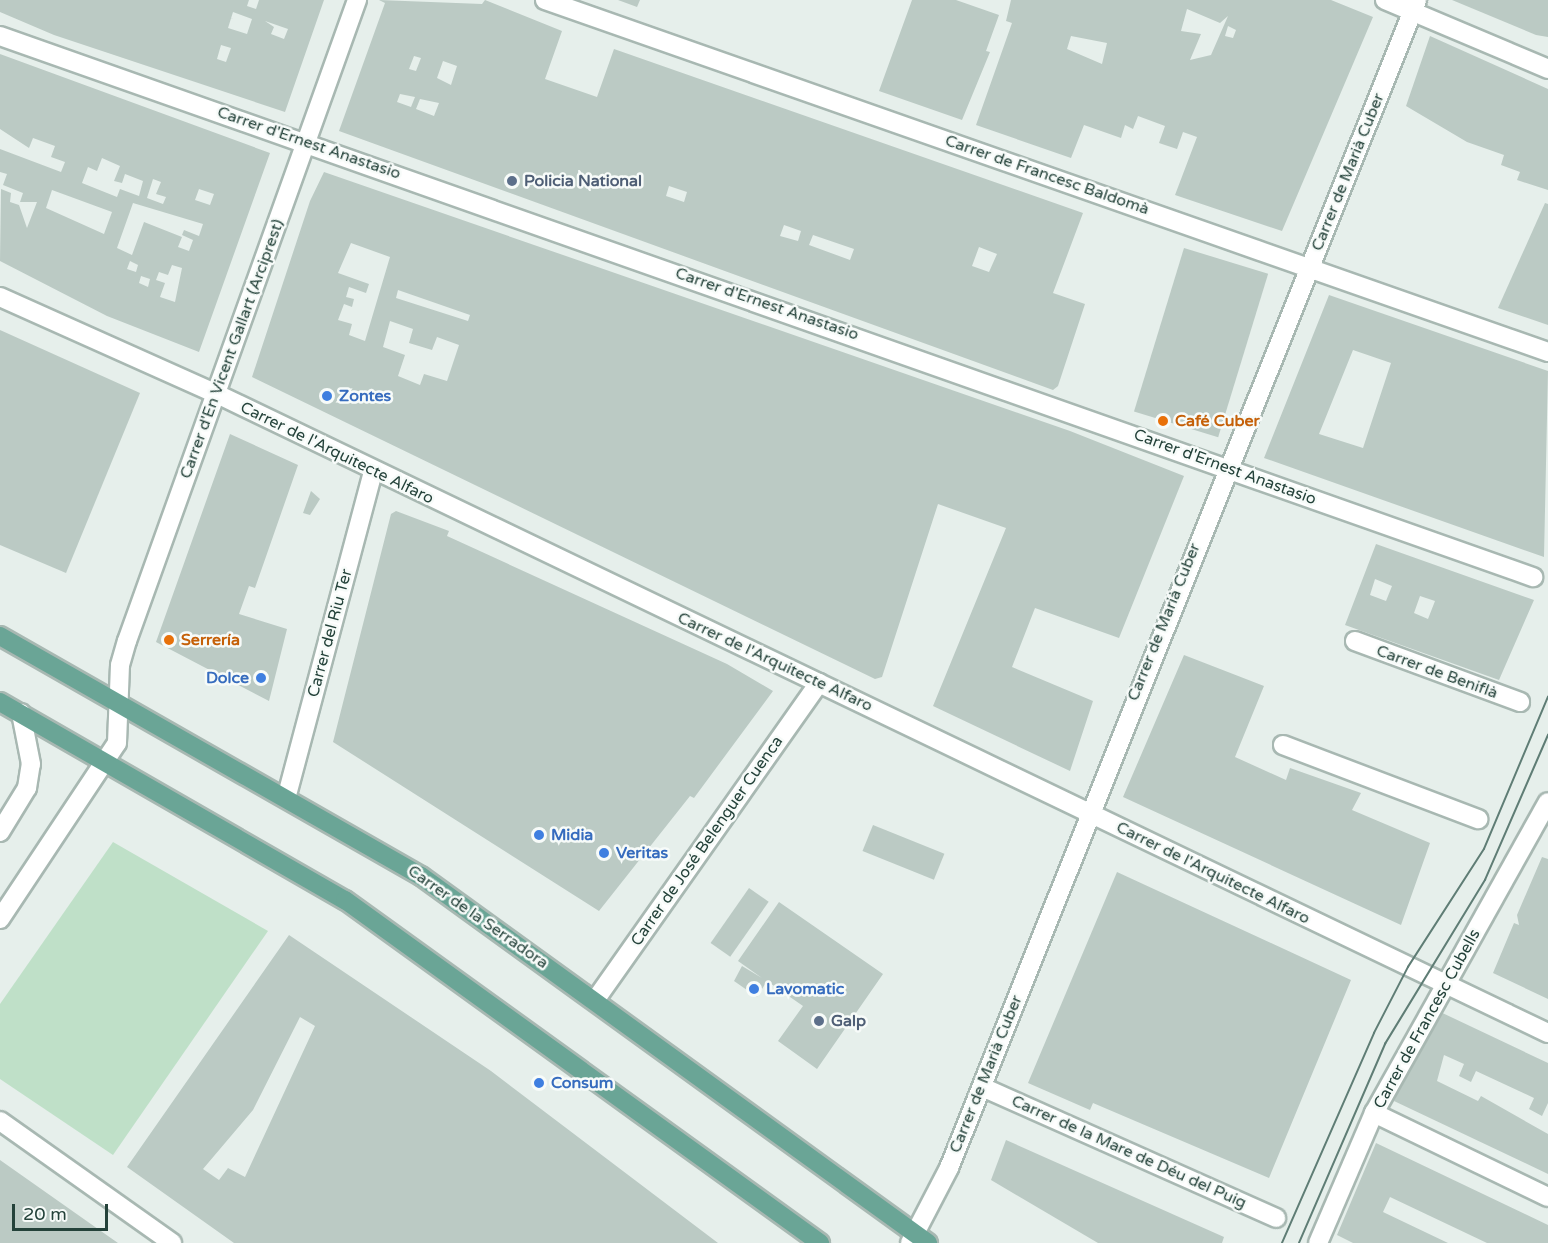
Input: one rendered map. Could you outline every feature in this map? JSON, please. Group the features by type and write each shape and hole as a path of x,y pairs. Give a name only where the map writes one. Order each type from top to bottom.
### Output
{"main road":[{"name":"Carrer de la Serradora","path":"0,636 287,795 421,876 596,999 918,1240"},
{"path":"0,702 345,900 820,1243"}],"street":[{"name":"Carrer d'En Vicent Gallart (Arciprest)","path":"0,919 108,763 122,725 120,665 127,641 357,0"},
{"name":"Carrer de Francesc Baldomà","path":"545,0 1548,352"},
{"path":"1384,0 1415,6 1548,69"},
{"name":"Carrer de Marià Cuber","path":"918,1240 982,1087 1226,467 1310,267 1415,6"},
{"name":"Carrer d'Ernest Anastasio","path":"0,36 306,141 1533,577"},
{"name":"Carrer de l'Arquitecte Alfaro","path":"0,297 217,394 1088,814 1548,1032"},
{"name":"Carrer del Riu Ter","path":"287,795 373,471"},
{"name":"Carrer de Beniflà","path":"1355,641 1520,702"},
{"name":"Carrer de José Belenguer Cuenca","path":"596,999 819,683"},
{"path":"0,832 27,788 31,764 21,713"},
{"path":"1283,745 1478,819"},
{"name":"Carrer de Francesc Cubells","path":"1318,1243 1374,1113 1443,983 1540,841 1548,802"},
{"name":"Carrer de la Mare de Déu del Puig","path":"982,1087 1276,1218"},
{"path":"1374,1113 1548,1197"},
{"path":"0,1121 172,1243"}],"green space":[{"path":"113,842 268,931 113,1155 0,1079 0,1004"}],"building":[{"path":"0,0 249,0 247,6 256,9 259,0 324,0 285,112 54,35 0,12","holes":["233,12 252,19 247,34 228,28","265,21 288,29 284,39 271,34 274,27","221,45 231,48 226,62 217,59"]},
{"path":"379,0 482,4 485,0 562,31 545,79 597,97 614,49 1083,213 1053,293 1085,304 1058,386 1053,390 339,131 385,3","holes":["414,56 421,58 416,71 409,69","443,61 457,66 451,85 437,78","400,94 415,97 411,107 397,102","420,99 439,103 434,116 416,109","669,186 687,192 684,202 666,196","784,225 801,231 798,241 780,236","813,235 854,249 850,260 809,245","979,247 997,254 989,272 972,266"]},
{"path":"618,0 640,0 637,7"},
{"path":"912,0 956,0 999,15 986,51 990,52 962,120 879,91"},
{"path":"1011,0 1331,0 1373,17 1282,231 1175,195 1197,137 1183,132 1177,149 1159,143 1165,126 1138,116 1133,129 1125,125 1121,138 1084,125 1071,158 976,125 1012,23 1006,21","holes":["1187,9 1220,23 1228,16 1211,55 1190,60 1201,34 1181,31","1228,26 1236,30 1233,38 1225,36","1071,36 1107,43 1102,64 1067,49"]},
{"path":"1452,0 1548,0 1548,37 1536,35"},
{"path":"1430,36 1548,89 1548,190 1517,180 1520,172 1501,165 1504,155 1467,142 1406,106"},
{"path":"0,54 270,153 199,352 107,316 0,261 1,189 11,193 10,202 19,205 27,228 37,202 20,202 23,193 3,185 7,174 0,172 0,149 61,172 65,162 51,157 55,146 33,138 29,148 0,129","holes":["102,158 120,166 114,181 122,183 125,174 143,181 139,196 120,189 117,197 82,183 88,167 97,171","153,179 161,182 156,194 166,197 163,204 147,198","199,189 214,194 210,205 195,200","52,190 112,212 104,234 46,208","133,203 203,224 199,236 184,230 182,235 193,240 189,251 178,247 182,237 144,222 132,255 117,248","130,261 138,265 136,272 127,269","172,265 182,268 175,302 160,297 165,283 156,280 159,272 168,275","141,276 150,279 148,287 139,283"]},
{"path":"324,172 1070,431 1184,476 1119,638 1035,608 1012,667 1093,701 1070,771 933,706 1006,528 938,504 882,677 875,679 252,377 310,201","holes":["351,243 390,257 365,341 349,335 352,324 338,320 344,304 352,307 354,299 346,297 349,287 366,293 369,284 338,273","398,290 470,315 468,321 396,298","390,321 413,329 409,343 432,350 437,337 459,345 447,381 424,374 420,385 398,376 405,355 383,347"]},
{"path":"1545,203 1548,204 1548,325 1498,308"},
{"path":"1184,248 1268,274 1218,437 1134,412"},
{"path":"1329,295 1548,371 1544,557 1264,458","holes":["1353,350 1391,363 1363,448 1319,434"]},
{"path":"0,330 140,393 66,573 0,545"},
{"path":"230,434 298,465 255,588 249,586 239,614 287,629 269,701 156,642"},
{"path":"311,491 320,499 310,515 303,513"},
{"path":"396,511 449,531 447,536 727,664 773,691 694,798 690,796 599,911 333,742 391,514"},
{"path":"1376,544 1534,600 1499,680 1345,625","holes":["1375,579 1392,586 1386,601 1370,595","1420,596 1435,601 1428,619 1414,613"]},
{"path":"1184,655 1264,686 1235,757 1286,780 1290,768 1361,793 1352,810 1430,843 1401,925 1123,797"},
{"path":"873,825 944,854 934,880 863,851"},
{"path":"1542,857 1548,859 1548,999 1493,973 1514,923 1519,925 1517,915"},
{"path":"1117,872 1351,980 1269,1178 1093,1103 1090,1110 1028,1083"},
{"path":"749,888 769,902 730,957 711,943"},
{"path":"779,902 883,974 817,1069 778,1041 803,1006 767,981 757,997 734,981 742,966 762,978 738,961"},
{"path":"289,935 491,1071 718,1243 234,1243 127,1167","holes":["300,1017 315,1026 245,1177 228,1168 219,1180 203,1169 253,1110"]},
{"path":"1434,1009 1548,1063 1548,1103 1542,1116 1529,1109 1534,1098 1476,1071 1471,1082 1459,1076 1464,1064 1444,1055 1437,1081 1478,1101 1481,1096 1548,1134 1548,1174 1394,1101"},
{"path":"1006,1140 1224,1237 1222,1243 1098,1243 991,1180"},
{"path":"1376,1143 1548,1225 1548,1243 1487,1243 1390,1197 1383,1212 1448,1243 1353,1243 1337,1235"},
{"path":"0,1160 98,1229 118,1243 0,1243"}],"tram line":[{"path":"1282,1243 1374,1033 1408,967 1484,849 1548,697"},
{"path":"1299,1243 1385,1044 1485,880 1548,735"}],"place":[{"name":"Policia National","path":"512,181"},
{"name":"Zontes","path":"327,396"},
{"name":"Café Cuber","path":"1163,421"},
{"name":"Serrería","path":"169,640"},
{"name":"Dolce","path":"261,678"},
{"name":"Midia","path":"539,835"},
{"name":"Veritas","path":"604,853"},
{"name":"Lavomatic","path":"754,989"},
{"name":"Galp","path":"819,1021"},
{"name":"Consum","path":"539,1083"}]}
